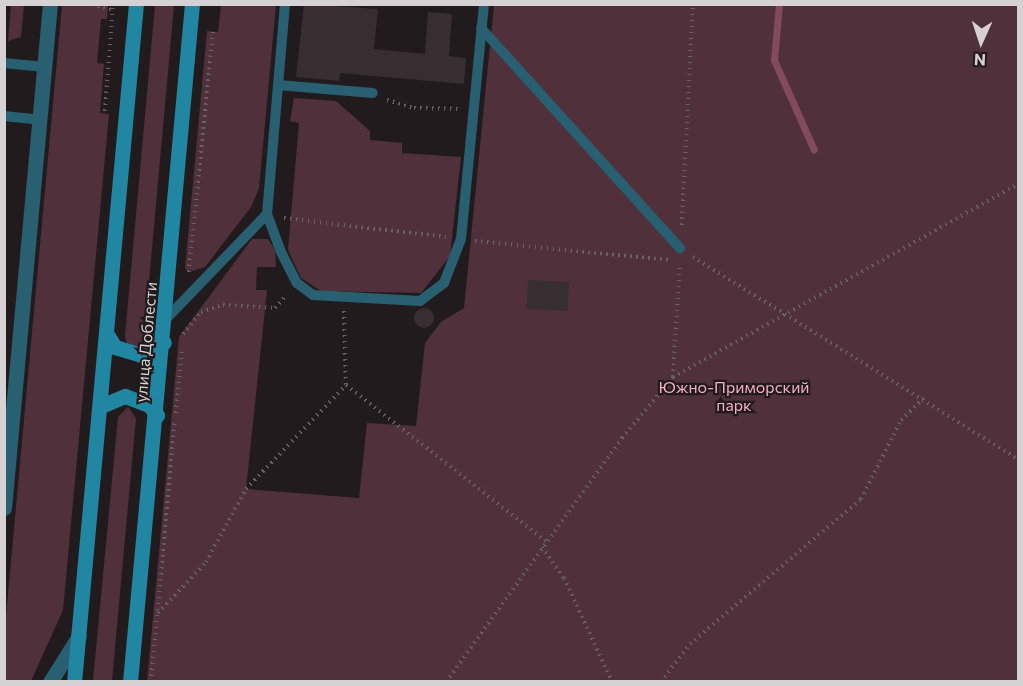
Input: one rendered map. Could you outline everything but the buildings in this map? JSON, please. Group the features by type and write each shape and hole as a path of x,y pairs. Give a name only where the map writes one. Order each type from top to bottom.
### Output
{"main road":[{"path":"74,681 108,336 136,4"},
{"name":"улица Доблести","path":"130,681 164,342 192,4"},
{"path":"108,336 127,354 154,351 164,342"},
{"path":"101,406 125,396 149,405 157,415"}],"street":[{"path":"4,508 50,4"},
{"path":"50,681 79,636"}],"lane":[{"path":"285,4 267,214 297,283 313,295 420,301 444,283 461,239 484,4"},
{"path":"481,28 680,248"},
{"path":"4,63 45,67"},
{"path":"278,85 373,93"},
{"path":"4,116 40,120"},
{"path":"166,319 186,302 267,214"}],"path":[{"path":"92,4 113,7 105,111"},
{"path":"673,377 693,4"},
{"path":"151,681 213,32"},
{"path":"373,93 414,108 474,107"},
{"path":"446,681 546,541 673,377 1018,184"},
{"path":"267,214 461,239 680,261"},
{"path":"680,248 785,315 924,398 1018,459"},
{"path":"183,334 201,312 223,305 275,308 297,283"},
{"path":"157,614 206,562 246,489 346,385 344,296"},
{"path":"346,385 546,541"},
{"path":"661,681 690,644 861,499 901,420 924,398"},
{"path":"542,547 564,578 612,681"}],"green space":[{"path":"11,5 24,5 21,37 8,41"},
{"path":"62,5 108,5 107,19 101,19 97,63 104,64 100,113 109,114 63,610 31,681 5,681 5,627"},
{"path":"155,5 174,5 144,337 138,347 127,344 125,336"},
{"path":"221,5 276,5 259,188 251,207 205,267 192,271 185,269 207,31 218,32"},
{"name":"Южно-Приморский парк","path":"494,5 1018,5 1018,681 147,682 179,337 252,239 268,239 275,250 276,267 257,267 256,290 267,290 246,489 359,498 367,423 416,426 425,343 441,322 464,308"},
{"path":"294,98 336,101 370,131 370,140 402,143 402,153 461,157 450,256 421,293 321,291 301,278 288,250 299,123 290,121"},
{"path":"128,407 136,418 112,681 93,681 118,417"}],"waterway":[{"path":"779,4 774,60 814,150"}]}
